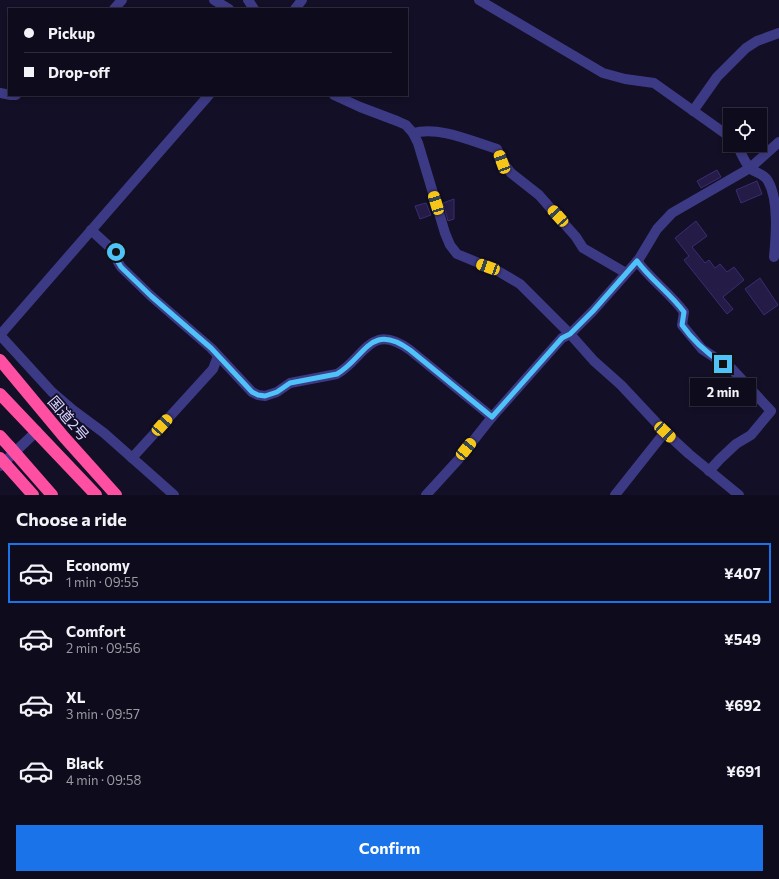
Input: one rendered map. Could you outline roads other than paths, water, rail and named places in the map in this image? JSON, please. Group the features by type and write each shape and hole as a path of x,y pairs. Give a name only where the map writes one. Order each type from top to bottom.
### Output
{"highway":[{"name":"国道2号","path":"0,360 64,437 116,495"},
{"path":"0,394 37,431 96,495"},
{"path":"0,436 52,495"},
{"path":"0,458 33,495"}],"street":[{"path":"115,8 122,0"},
{"path":"214,0 227,8"},
{"path":"296,8 302,0"},
{"path":"479,0 603,73 625,79 654,83 723,132"},
{"path":"693,112 717,77 746,48 779,33"},
{"path":"174,495 104,433 52,392 0,335 208,96"},
{"path":"336,96 406,125 413,133 418,143 445,233 450,245 457,254 498,271 515,280 531,294 570,334 582,349 621,385 665,432 738,495"},
{"path":"413,133 424,130 451,134 497,149 502,162 511,173 539,195 576,237 583,248 626,273"},
{"path":"426,495 458,460 492,417 562,338 570,334 593,311 637,261 657,229 672,213 750,168 779,142"},
{"path":"741,152 750,168 762,175 768,181 773,193 776,208 776,243 774,258"},
{"path":"91,230 116,252 118,262 121,267 151,296 211,348 252,392 258,395 265,396 277,392 290,383 337,374 343,371 361,351 371,343 392,340 410,350 492,417"},
{"path":"637,261 647,274 684,312 682,325 687,333 702,349 732,369 772,411 751,435 736,444 709,471"},
{"path":"132,458 213,369 218,356"},
{"path":"0,466 37,431"},
{"path":"615,495 665,432"}]}
